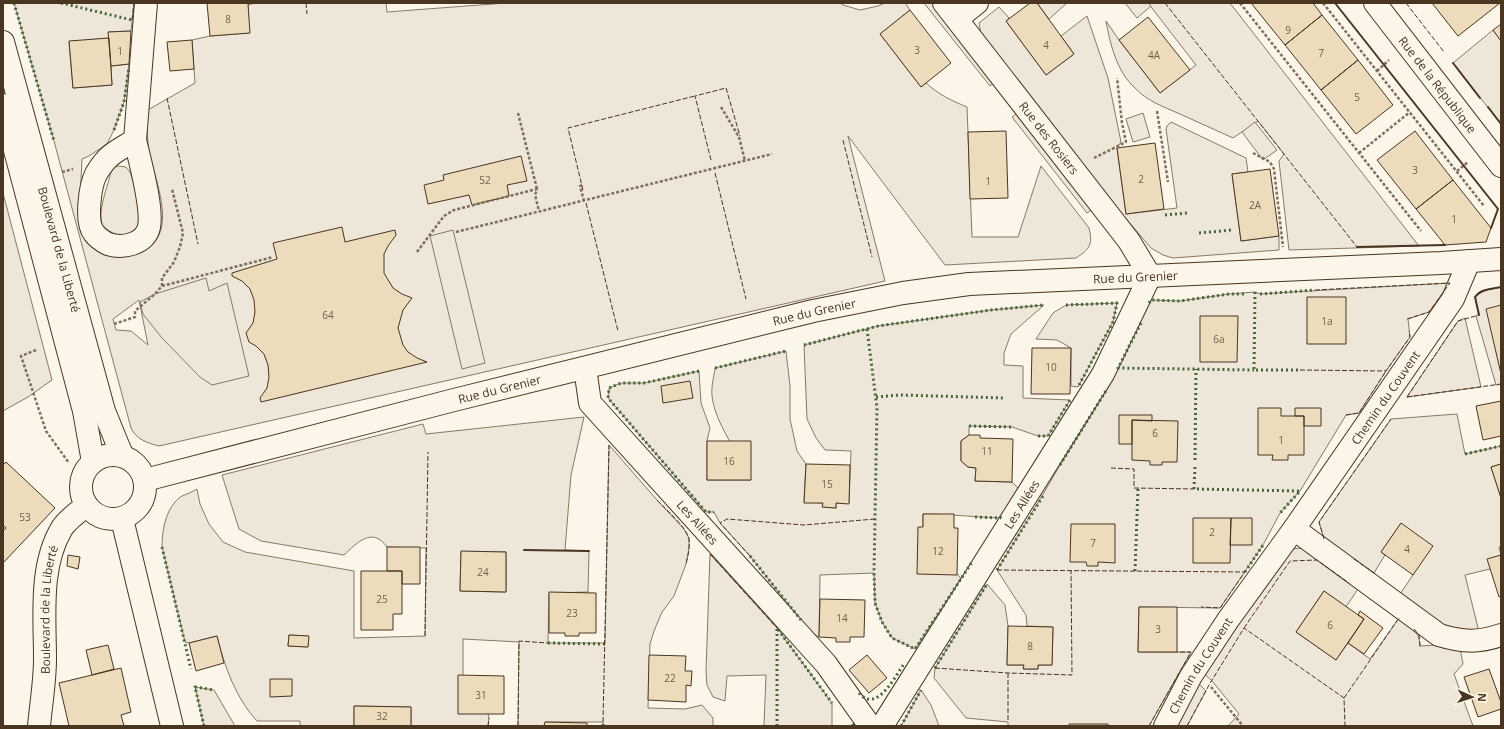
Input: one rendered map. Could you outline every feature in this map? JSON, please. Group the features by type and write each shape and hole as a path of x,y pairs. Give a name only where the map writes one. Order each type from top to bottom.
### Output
{"street":[{"path":"136,135 146,3"},
{"path":"950,11 977,3"},
{"name":"Rue de la République","path":"1375,3 1501,166"},
{"name":"Rue des Rosiers","path":"950,11 1129,242 1150,276"},
{"name":"Boulevard de la Liberté","path":"3,42 104,411 122,456"},
{"name":"Boulevard de la Liberté","path":"3,105 84,411 93,462"},
{"name":"Rue du Grenier","path":"145,480 446,402 813,311 903,293 969,284 1501,259"},
{"name":"Chemin du Couvent","path":"1165,726 1194,671 1228,620 1294,529 1453,299 1469,261"},
{"name":"Les Allées","path":"882,726 1103,374 1150,276"},
{"name":"Les Allées","path":"585,368 590,403 826,664 870,726"},
{"path":"111,454 122,456 137,464 142,472 146,490 144,500 135,511 122,519 112,520 102,518 93,513 86,506 82,498 81,480 84,473 93,462 111,454"},
{"name":"Boulevard de la Liberté","path":"39,726 45,661 44,608 48,564 52,549 63,527 86,506"},
{"path":"122,519 172,726"},
{"path":"1294,529 1439,634 1456,640 1474,641 1489,639 1501,635"}],"path":[{"path":"1240,3 1421,231"},
{"path":"1324,3 1484,206"},
{"path":"1377,71 1389,60"},
{"path":"1093,158 1126,142 1122,123 1117,78"},
{"path":"721,107 739,137 745,161"},
{"path":"1157,111 1168,182"},
{"path":"1359,153 1410,112"},
{"path":"518,113 537,189 535,195 540,212"},
{"path":"1253,153 1270,162 1274,169 1283,251"},
{"path":"456,232 772,154"},
{"path":"1457,171 1470,161"},
{"path":"582,185 580,186 584,201"},
{"path":"417,252 444,216 454,210 537,189"},
{"path":"162,286 273,257"},
{"path":"114,324 134,317"},
{"path":"36,350 22,356 46,431 68,462"},
{"path":"1194,671 1209,685 1243,726"}],"shaded area":[{"path":"14,3 134,3 131,31 109,32 109,38 69,42 73,88 112,85 111,66 129,64 124,102 114,130 107,144 82,159 79,221 108,255 123,257 143,250 154,242 160,232 162,205 149,151 146,111 195,83 192,40 210,36 249,33 248,4 386,3 387,12 506,3 840,3 860,10 885,3 905,3 910,10 880,34 921,87 926,83 945,97 967,107 972,237 1018,237 1041,166 1089,228 1091,238 1087,249 1076,258 945,265 848,136 885,281 159,446 142,440 133,432 131,428 54,141","holes":["139,300 148,345 131,331 116,330 113,319"]},
{"path":"924,3 932,3 995,82 990,86"},
{"path":"1037,3 1067,3 1049,19"},
{"path":"1125,3 1148,3 1151,6 1137,18"},
{"path":"1148,3 1230,3 1419,246 1289,250 1279,161 1284,154 1258,121 1233,138 1150,100 1140,93 1123,74 1112,48 1106,21 1160,93 1196,65"},
{"path":"999,7 1009,18 1006,21 1046,75 1074,54 1061,36 1087,16 1108,78 1121,142 1117,148 1126,214 1177,208 1166,129 1171,122 1246,158 1248,172 1232,174 1241,241 1279,236 1279,250 1173,258 1163,255 1151,248 1123,215 981,34 979,23"},
{"path":"1493,30 1501,41 1501,124 1453,63"},
{"path":"1019,112 1094,208 1087,213 1012,117"},
{"path":"1143,113 1150,137 1133,142 1126,119"},
{"path":"1255,122 1277,150 1263,160 1242,132"},
{"path":"115,167 126,167 130,172 142,207 141,217 136,228 132,232 123,235 117,235 111,232 103,225 101,219 102,206 111,172"},
{"path":"3,193 52,380 28,397 3,411"},
{"path":"453,230 485,363 462,369 430,236"},
{"path":"206,278 209,291 227,283 249,376 212,385 200,377 162,338 143,314 140,302 155,294"},
{"path":"1450,283 1429,312 1408,319 1410,337 1359,413 1346,415 1300,491 1280,513 1263,545 1220,608 1139,607 1138,652 1191,652 1149,726 1008,726 1008,722 966,718 934,678 935,668 987,584 1005,605 1008,626 1007,665 1024,665 1024,669 1038,669 1038,665 1052,665 1053,627 1027,626 1026,615 997,570 1107,389 1151,300 1180,301 1255,292 1260,294"},
{"path":"1501,287 1501,384 1496,385 1476,316 1479,314 1475,297 1481,291"},
{"path":"1117,303 1113,322 1078,387 1071,386 1071,348 1057,340 1036,339 1053,313 1066,305"},
{"path":"1044,305 1011,334 1004,353 1004,365 1023,366 1023,398 1070,400 1048,436 1038,436 1012,427 969,426 969,435 961,441 961,461 968,467 976,468 975,481 1012,482 1018,488 1000,518 923,514 923,527 961,579 915,649 892,638 882,622 875,603 874,573 820,575 819,637 810,632 750,556 720,523 714,512 706,512 608,398 609,388 621,383 644,383 699,371 701,403 710,428 707,441 707,480 751,480 723,428 714,407 712,385 715,368 786,351 790,386 790,419 797,451 806,464 804,502 823,503 823,507 836,508 836,503 849,503 851,451 825,450 816,438 807,419 804,345 878,326 991,310"},
{"path":"1465,318 1481,387 1407,397 1458,321"},
{"path":"1457,414 1465,454 1501,446 1501,464 1491,467 1501,498 1501,546 1499,547 1501,555 1490,569 1465,575 1479,632 1448,628 1400,594 1413,575 1401,523 1381,552 1385,555 1374,573 1324,539 1319,522 1391,419"},
{"path":"584,417 571,475 565,550 589,551 588,592 549,593 548,643 605,643 609,445 683,528 689,538 686,564 674,596 662,612 650,644 648,708 685,709 702,705 713,718 713,726 603,726 603,722 545,722 544,726 518,726 519,642 463,639 463,675 488,714 488,726 411,726 411,707 354,706 354,726 300,726 300,721 257,721 243,703 237,692 227,670 217,636 189,643 185,642 162,547 164,526 172,506 182,496 197,489 200,504 209,524 223,542 245,552 354,571 354,638 425,636 426,548 387,547 376,538 370,537 359,542 344,555 261,541 239,529 222,475 423,424 426,434","holes":["461,552 506,552 506,592 460,591","289,635 308,636 308,647 288,646"]},
{"path":"1302,548 1358,589 1346,607 1324,591 1296,632 1336,660 1348,643 1370,659 1399,618 1414,629 1420,641 1420,646 1438,645 1460,648 1463,664 1454,674 1473,726 1228,726 1239,714 1212,681 1203,673 1290,549"},
{"path":"710,554 777,628 832,703 832,726 764,726 766,675 727,676 725,701 713,697 707,685 706,671"},
{"path":"1197,682 1206,691 1187,726 1173,726"},
{"path":"195,687 214,690 235,726 204,726"},
{"path":"921,690 931,705 939,726 901,726"}],"building":[{"path":"207,3 260,3 248,4 250,33 210,36"},
{"path":"1030,3 1037,3 1074,54 1046,75 1006,21"},
{"path":"1251,3 1313,3 1322,15 1285,45"},
{"path":"1432,3 1500,3 1458,36"},
{"path":"910,10 951,63 921,87 880,34"},
{"path":"1322,15 1358,60 1321,90 1285,45"},
{"path":"1148,17 1190,70 1160,93 1119,40"},
{"path":"1501,24 1501,41 1493,30"},
{"path":"131,31 129,64 111,66 108,32"},
{"path":"109,38 112,85 73,88 69,41"},
{"path":"192,40 194,69 170,71 167,42"},
{"path":"1358,60 1393,105 1356,134 1321,90"},
{"path":"1006,131 1008,198 970,199 968,132"},
{"path":"1415,131 1453,180 1416,209 1377,160"},
{"path":"1155,143 1164,209 1126,214 1117,148"},
{"path":"521,156 527,181 507,185 509,196 472,205 469,195 428,204 424,185 444,180 443,175"},
{"path":"1270,169 1279,236 1241,241 1232,174"},
{"path":"1453,180 1491,228 1486,242 1445,245 1416,209"},
{"path":"342,227 345,242 395,230 396,235 384,254 384,273 393,288 412,298 403,310 398,328 403,345 408,352 427,362 261,402 260,398 267,388 269,377 268,365 264,354 256,346 249,342 246,333 253,323 255,312 254,300 250,289 242,281 232,276 232,273 277,259 273,243"},
{"path":"1307,297 1346,297 1346,344 1307,344"},
{"path":"1501,305 1501,374 1486,309"},
{"path":"1200,316 1238,316 1237,362 1200,362"},
{"path":"1032,348 1071,348 1070,394 1031,394"},
{"path":"690,381 693,398 663,403 661,386"},
{"path":"1501,401 1501,436 1483,440 1476,406"},
{"path":"1258,408 1281,408 1281,416 1304,416 1304,455 1288,455 1288,460 1272,460 1273,455 1258,455"},
{"path":"1295,408 1321,408 1321,426 1304,426 1304,416 1295,416"},
{"path":"1119,415 1152,415 1152,421 1132,420 1132,444 1119,444"},
{"path":"1132,420 1178,421 1177,462 1162,462 1162,465 1150,465 1150,461 1132,460"},
{"path":"969,435 980,435 980,438 1013,439 1012,482 975,481 976,468 968,467 961,461 961,441"},
{"path":"707,441 751,441 751,480 707,480"},
{"path":"6,462 55,508 3,563 3,531 6,528 3,525 3,465"},
{"path":"806,464 850,465 849,504 836,503 836,508 822,507 823,503 804,503"},
{"path":"1501,464 1501,498 1491,467"},
{"path":"923,514 954,514 954,528 958,528 957,575 917,574 918,527 923,527"},
{"path":"1193,518 1231,518 1230,563 1193,563"},
{"path":"1231,518 1252,518 1252,545 1230,545"},
{"path":"1401,523 1433,546 1413,575 1381,552"},
{"path":"1071,524 1115,524 1115,563 1098,562 1098,566 1087,566 1086,562 1070,562"},
{"path":"387,547 420,547 420,584 402,584 402,571 387,571"},
{"path":"461,551 506,552 506,592 460,591"},
{"path":"68,555 80,557 78,569 67,566"},
{"path":"1501,555 1501,596 1499,597 1487,559"},
{"path":"361,571 402,571 402,614 393,614 393,630 361,630"},
{"path":"1324,591 1364,619 1336,660 1296,632"},
{"path":"549,592 596,593 596,633 579,633 579,636 565,636 565,633 549,633"},
{"path":"820,599 865,600 864,637 850,637 850,642 836,642 836,638 819,637"},
{"path":"1139,607 1177,607 1177,652 1138,652"},
{"path":"1360,611 1383,628 1364,654 1348,643 1364,619 1358,615"},
{"path":"1008,626 1053,627 1052,665 1038,665 1038,669 1023,669 1024,665 1007,665"},
{"path":"289,635 309,636 308,647 288,646"},
{"path":"217,636 224,663 196,671 189,643"},
{"path":"108,645 114,669 92,675 86,650"},
{"path":"649,655 686,656 685,671 692,671 691,686 686,685 686,702 648,700"},
{"path":"867,655 887,678 869,693 849,670"},
{"path":"121,668 131,712 121,715 124,726 69,726 59,683"},
{"path":"1489,669 1501,702 1501,709 1478,717 1464,677"},
{"path":"458,675 504,676 504,714 458,714"},
{"path":"270,679 292,679 292,696 270,697"},
{"path":"354,706 411,707 411,726 354,726"},
{"path":"545,722 587,723 587,726 544,726"},
{"path":"1069,724 1108,724 1108,726 1069,726"}],"hedge":[{"path":"14,3 54,141"},
{"path":"61,3 132,20"},
{"path":"114,130 124,102 129,68"},
{"path":"1165,215 1187,213"},
{"path":"1199,233 1232,230"},
{"path":"1260,294 1315,290"},
{"path":"1255,292 1254,370 1300,370"},
{"path":"1149,303 1151,300 1180,301 1229,294 1246,294"},
{"path":"1066,305 1117,303 1113,322 1078,387"},
{"path":"804,345 878,326 991,310 1044,305"},
{"path":"1141,323 1118,368 1254,370"},
{"path":"867,329 877,408 874,573 875,603 882,622 892,638 915,649 972,562"},
{"path":"715,368 786,351"},
{"path":"1195,460 1196,369"},
{"path":"699,371 644,383 621,383 609,388 608,398 706,512 714,512"},
{"path":"1060,465 1107,389"},
{"path":"876,397 900,395 1005,398"},
{"path":"1038,436 1048,436 1070,400"},
{"path":"969,426 1012,427"},
{"path":"1465,454 1501,446"},
{"path":"1195,467 1194,489 1300,491 1280,513"},
{"path":"1135,571 1138,488"},
{"path":"997,570 1043,496"},
{"path":"975,517 1000,518 1001,515"},
{"path":"1245,572 1263,545"},
{"path":"162,547 191,669"},
{"path":"750,556 801,620"},
{"path":"935,668 987,584"},
{"path":"777,726 777,628 832,703"},
{"path":"548,643 605,644"},
{"path":"859,693 866,698 872,699 879,696 891,684 904,664"},
{"path":"204,726 195,687 214,690"},
{"path":"901,726 921,690"}],"fence":[{"path":"132,20 134,3"},
{"path":"306,3 307,14"},
{"path":"1165,3 1357,247"},
{"path":"1406,3 1444,52"},
{"path":"711,160 695,96 726,88 740,136"},
{"path":"583,190 568,128 695,96"},
{"path":"167,98 198,244"},
{"path":"843,140 872,257"},
{"path":"715,173 746,299"},
{"path":"586,203 618,331"},
{"path":"1315,290 1450,283 1429,312 1407,319"},
{"path":"1407,397 1458,321 1479,315"},
{"path":"1300,370 1386,371 1410,337 1409,331"},
{"path":"1346,415 1359,413 1386,371"},
{"path":"1407,397 1501,384"},
{"path":"1324,539 1319,522 1391,419"},
{"path":"603,722 609,445"},
{"path":"425,636 428,452"},
{"path":"1111,468 1134,469 1134,488 1194,489"},
{"path":"657,500 680,524 687,534 689,546 686,564"},
{"path":"750,556 720,523 727,519 804,525 875,519"},
{"path":"710,554 777,628"},
{"path":"1354,559 1374,573"},
{"path":"1244,628 1290,561 1317,560 1349,583"},
{"path":"997,570 1245,572 1220,608 1201,607"},
{"path":"935,668 1008,673 1072,675 1071,571"},
{"path":"1344,698 1399,618 1400,619"},
{"path":"1187,726 1209,685 1244,628 1344,698 1345,726"},
{"path":"1414,629 1419,635 1420,647"},
{"path":"518,726 519,641 548,643"},
{"path":"1149,726 1191,652 1177,652"},
{"path":"1008,673 1008,722"},
{"path":"488,726 489,718"},
{"path":"853,722 855,726"}],"wall":[{"path":"1335,3 1498,209 1491,228"},
{"path":"1453,63 1480,98"},
{"path":"1488,107 1501,124"},
{"path":"1357,247 1445,245"},
{"path":"1479,315 1475,297 1477,294 1501,287"},
{"path":"524,550 589,551"}]}
